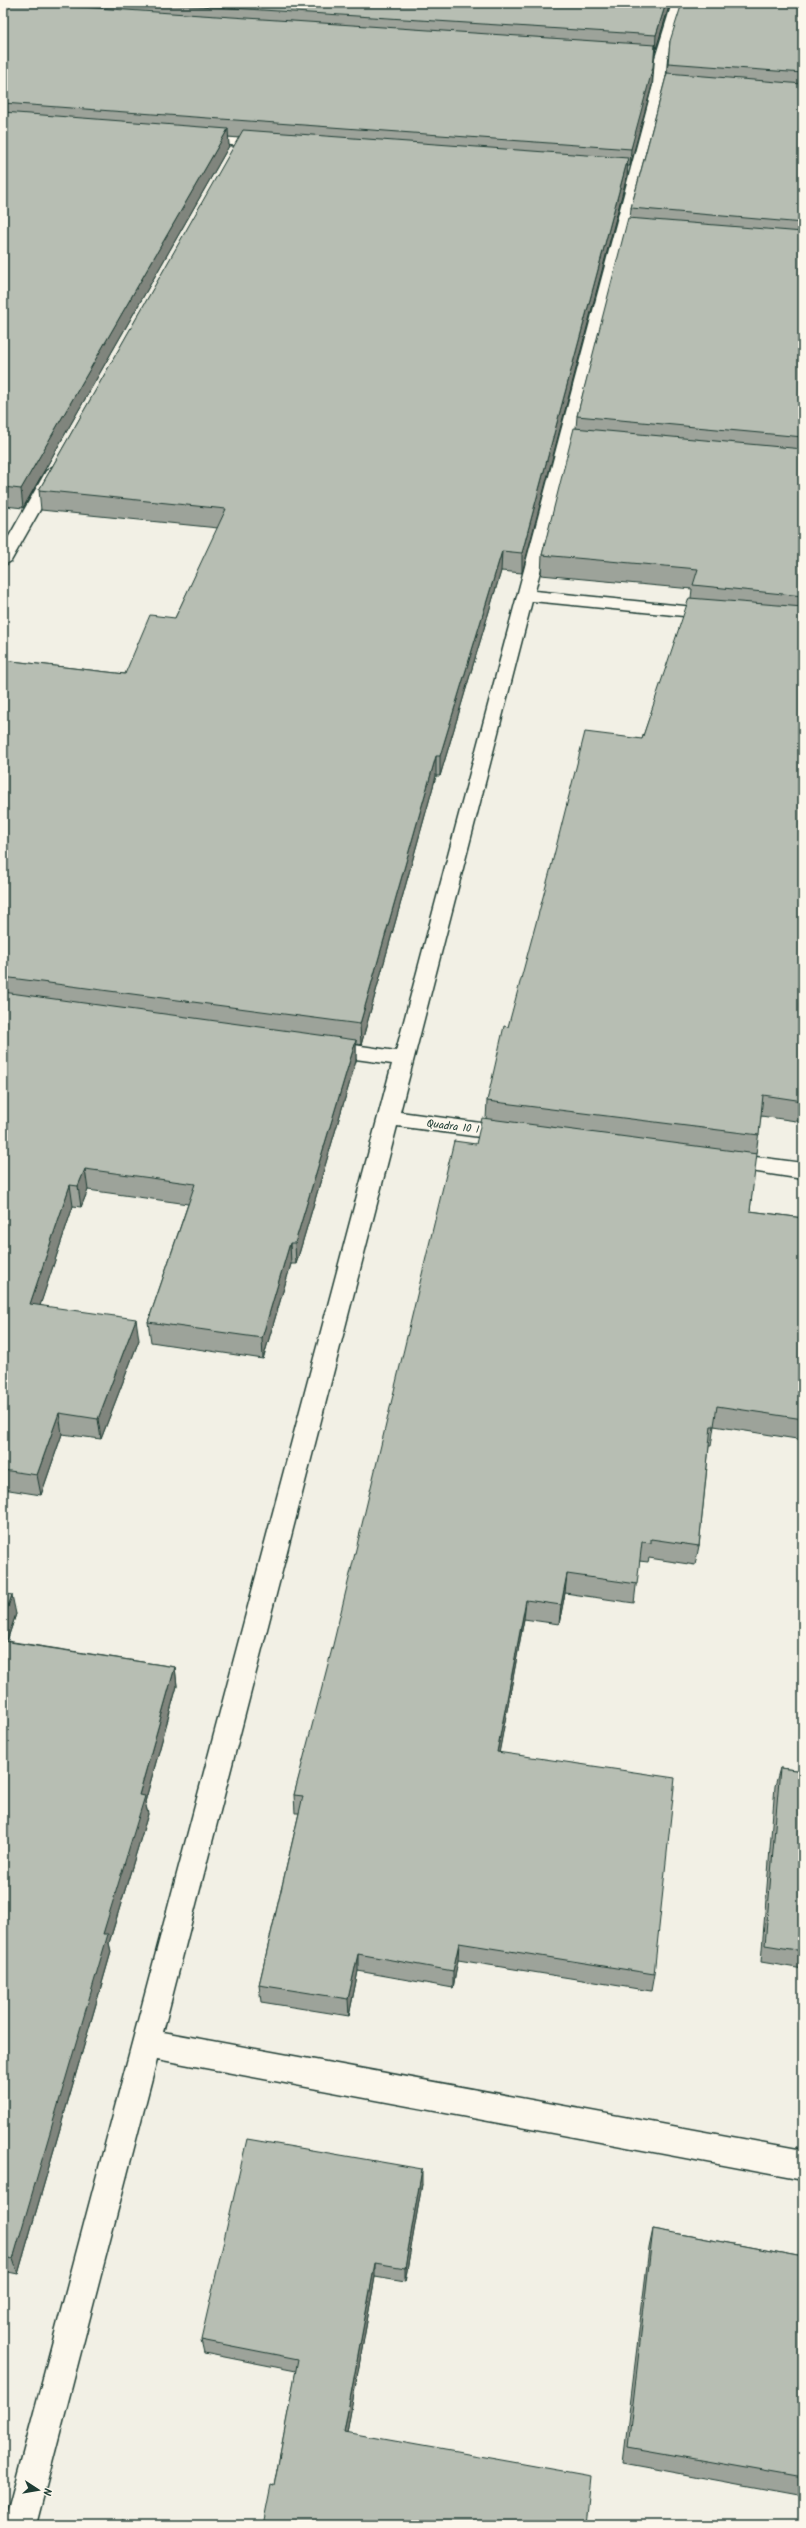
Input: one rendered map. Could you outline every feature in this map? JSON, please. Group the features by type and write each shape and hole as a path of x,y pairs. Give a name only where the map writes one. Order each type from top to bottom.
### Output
{"street":[{"path":"20,2525 526,595 574,441 629,232 629,172 667,86 657,57 678,3"},
{"path":"184,138 278,145"},
{"path":"231,156 239,142"},
{"path":"3,562 61,458"},
{"path":"526,595 732,616"},
{"path":"309,1046 404,1059"},
{"name":"Quadra 10 I","path":"389,1118 529,1136"},
{"path":"709,1159 803,1171"},
{"path":"146,2043 803,2165"}],"building":[{"path":"3,3 655,45 653,67 631,149 3,103"},
{"path":"152,3 666,3 656,35"},
{"path":"682,3 803,3 803,73 668,63 670,41"},
{"path":"667,73 803,84 803,223 631,208"},
{"path":"3,112 228,129 21,489 3,487"},
{"path":"243,130 628,158 522,553 502,551 440,756 436,756 360,1024 3,977 3,660 125,674 150,615 175,618 226,509 39,490"},
{"path":"628,218 803,232 803,437 577,416"},
{"path":"574,428 803,449 803,596 693,585 698,569 542,555"},
{"path":"689,598 803,607 803,1101 763,1095 759,1135 487,1101 504,1026 508,1027 550,871 585,732 642,739"},
{"path":"3,992 356,1040 295,1243 290,1243 262,1338 148,1322 195,1184 85,1169 78,1186 70,1185 30,1304 136,1319 98,1419 59,1413 37,1475 3,1470"},
{"path":"482,1118 757,1154 750,1211 803,1218 803,1419 717,1406 714,1426 711,1426 699,1546 651,1539 651,1543 642,1542 637,1584 567,1574 561,1605 526,1600 497,1752 675,1778 654,1974 459,1943 453,1971 358,1954 348,1999 259,1985 303,1796 294,1795 333,1645 454,1141 476,1144"},
{"path":"3,1593 12,1595 3,1620"},
{"path":"3,1641 175,1667 139,1795 145,1796 103,1934 108,1934 13,2259 3,2257"},
{"path":"780,1768 803,1771 803,1951 765,1945"},
{"path":"247,2139 422,2169 405,2268 375,2263 344,2432 591,2476 586,2525 263,2525 271,2485 274,2486 298,2359 201,2340"},
{"path":"653,2229 803,2257 803,2478 628,2447"},
{"path":"122,2520 146,2525 120,2525"}]}
